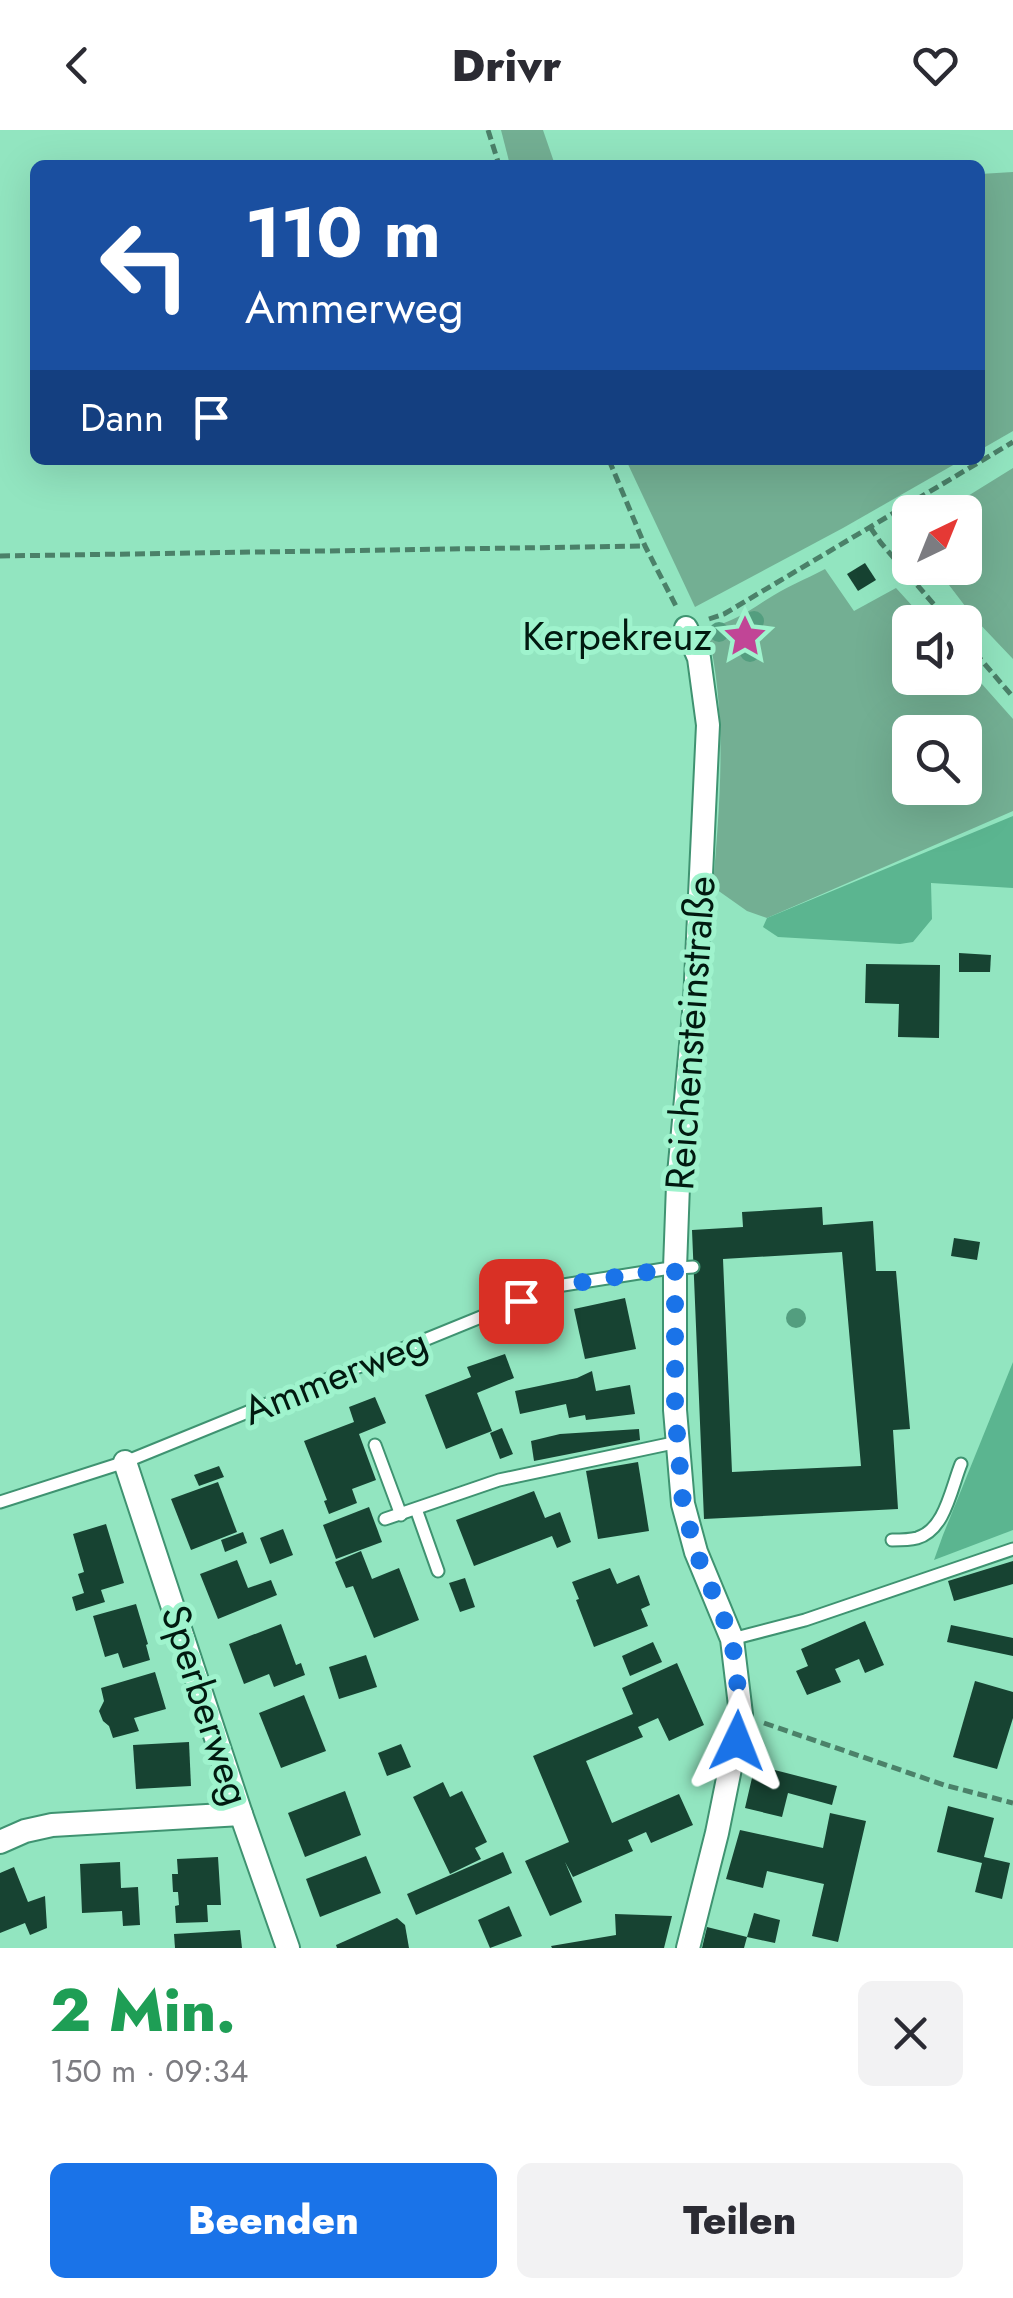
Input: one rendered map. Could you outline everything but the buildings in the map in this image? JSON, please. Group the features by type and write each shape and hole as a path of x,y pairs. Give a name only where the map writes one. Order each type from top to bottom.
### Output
{"street":[{"name":"Reichensteinstraße","path":"686,628 698,658 708,725 695,1002 678,1185 684,1268 675,1410 683,1504 702,1567 732,1639 741,1714 688,1948"},
{"name":"Sperberweg","path":"125,1462 288,1948"},
{"path":"0,1842 52,1825 241,1814"}],"lane":[{"name":"Ammerweg","path":"0,1502 125,1462 557,1286 684,1268"},
{"path":"386,1519 499,1480 678,1442"},
{"path":"375,1445 401,1514"},
{"path":"892,1540 914,1539 938,1523 961,1464"},
{"path":"416,1509 438,1571"},
{"path":"732,1639 859,1603 1013,1549"}],"path":[{"path":"488,130 497,160"},
{"path":"985,459 1013,442"},
{"path":"611,465 645,546 686,628 724,614 974,465"},
{"path":"870,527 934,605"},
{"path":"0,556 645,546"},
{"path":"982,660 1013,696"},
{"path":"741,1714 944,1785 1013,1803"}],"green space":[{"path":"501,130 543,130 553,160 509,160"},
{"path":"1013,172 1013,431 985,447 985,174"},
{"path":"628,465 953,465 901,495 892,495 892,500 695,607"},
{"path":"1013,468 1013,659 982,626 982,605 964,605 949,585 982,585 982,495 969,495"},
{"path":"825,569 854,611 896,588 912,605 892,605 892,695 982,695 982,684 1013,719 1013,811 767,918 747,911 713,887 720,725 707,629 738,617"},
{"path":"1013,816 1013,888 931,883 932,919 913,942 778,937 763,927 767,918"},
{"path":"1013,1362 1013,1530 934,1560 943,1535"}],"place":[{"name":"Kerpekreuz","path":"745,636"}],"route":[{"path":"521,1301 557,1286 675,1268 675,1410 683,1504 696,1552 732,1639 741,1714 737,1741"}]}
